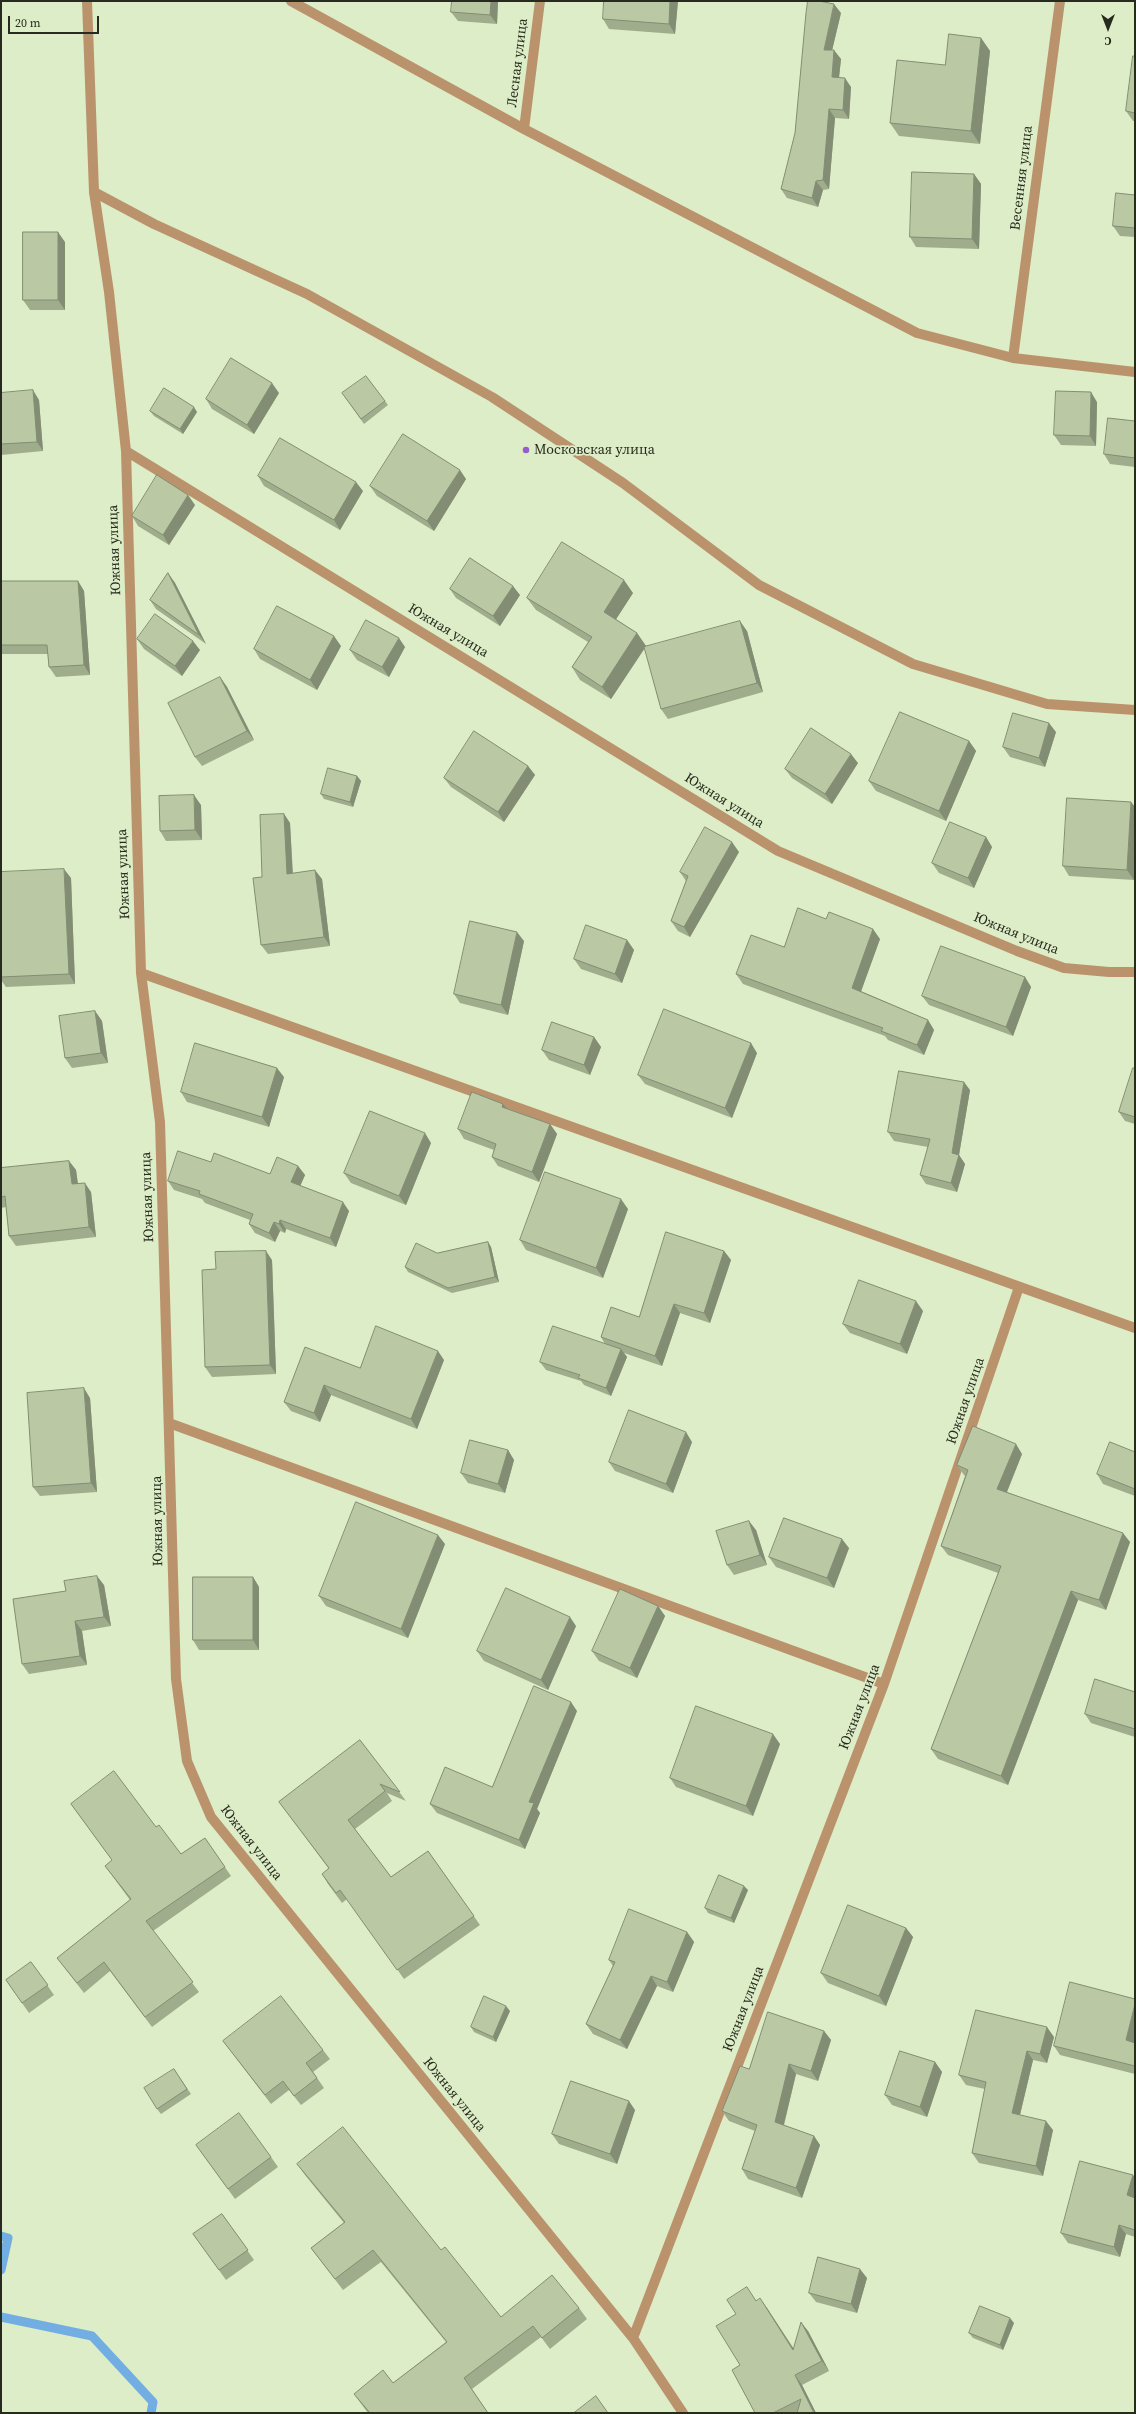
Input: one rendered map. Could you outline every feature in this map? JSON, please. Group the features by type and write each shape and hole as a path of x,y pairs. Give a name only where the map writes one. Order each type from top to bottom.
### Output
{"street":[{"path":"87,1 94,192 109,292 126,451"},
{"path":"291,1 524,129 917,333 1013,358 1135,372"},
{"name":"Лесная улица","path":"524,129 540,1"},
{"name":"Весенняя улица","path":"1013,358 1060,1"},
{"path":"94,192 154,224 307,294 492,397 623,483 759,585 913,664 1047,704 1135,710"},
{"name":"Южная улица","path":"126,451 778,851 1064,968 1110,972 1135,972"},
{"name":"Южная улица","path":"126,451 141,973 160,1122 176,1679 187,1761 211,1817 633,2338 884,1684 1019,1287"},
{"path":"141,973 1135,1328"},
{"path":"169,1423 884,1684"},
{"path":"633,2338 683,2413"}],"building":[{"path":"452,1 491,1 490,15 451,12"},
{"path":"604,1 670,1 669,24 603,19"},
{"path":"808,1 819,1 834,4 824,50 834,50 832,77 845,78 843,110 829,109 823,180 816,181 812,198 781,189 795,133"},
{"path":"949,34 981,38 971,131 890,123 897,60 945,65"},
{"path":"1133,56 1135,56 1135,113 1126,111"},
{"path":"912,172 974,174 972,239 910,237"},
{"path":"1116,193 1135,195 1135,228 1113,226"},
{"path":"23,232 58,232 58,300 23,300"},
{"path":"231,358 272,383 247,425 206,399"},
{"path":"366,376 385,401 361,419 342,393"},
{"path":"164,388 194,407 180,429 150,411"},
{"path":"33,390 37,442 1,444 1,393"},
{"path":"1056,391 1091,392 1090,436 1054,435"},
{"path":"1108,418 1135,421 1135,458 1104,454"},
{"path":"403,434 460,470 427,521 370,486"},
{"path":"280,438 356,482 334,520 258,476"},
{"path":"157,475 188,495 163,535 132,516"},
{"path":"562,542 624,580 604,612 637,633 602,687 572,667 592,637 527,598"},
{"path":"470,558 513,586 493,616 450,589"},
{"path":"168,573 199,635 150,600"},
{"path":"1,581 78,581 84,665 49,667 47,645 1,645"},
{"path":"277,606 334,636 310,680 254,649"},
{"path":"155,614 193,641 175,666 137,639"},
{"path":"366,620 399,638 382,667 350,650"},
{"path":"740,621 757,683 661,709 644,647"},
{"path":"220,677 247,731 195,757 168,703"},
{"path":"900,712 969,741 939,811 869,781"},
{"path":"1013,713 1049,723 1039,758 1003,747"},
{"path":"811,728 851,754 825,794 785,769"},
{"path":"474,731 528,766 498,812 444,778"},
{"path":"328,768 357,776 350,802 321,794"},
{"path":"194,795 195,830 160,831 159,796"},
{"path":"1067,798 1131,802 1127,870 1063,866"},
{"path":"284,814 287,874 315,870 324,937 261,945 253,878 262,877 260,815"},
{"path":"950,822 986,837 968,878 932,863"},
{"path":"705,827 732,842 684,927 671,921 688,876 680,872"},
{"path":"64,869 69,974 1,977 1,872"},
{"path":"798,908 826,919 829,912 873,929 852,988 928,1020 917,1045 881,1031 883,1028 736,974 751,935 784,947"},
{"path":"470,921 517,932 501,1005 454,994"},
{"path":"586,925 627,940 615,974 574,959"},
{"path":"941,946 1025,977 1006,1027 922,996"},
{"path":"664,1009 751,1043 725,1108 638,1075"},
{"path":"95,1011 101,1053 65,1058 59,1016"},
{"path":"552,1022 594,1037 584,1065 542,1050"},
{"path":"195,1043 277,1068 262,1117 181,1092"},
{"path":"1133,1068 1135,1068 1135,1117 1119,1112"},
{"path":"899,1071 964,1082 952,1153 959,1155 951,1183 920,1175 930,1139 888,1132"},
{"path":"472,1092 503,1104 502,1107 550,1124 532,1172 492,1157 496,1144 458,1129"},
{"path":"370,1111 425,1133 399,1196 344,1173"},
{"path":"178,1151 211,1162 214,1153 270,1174 277,1157 298,1166 291,1182 343,1202 330,1238 280,1220 279,1224 274,1222 269,1233 249,1224 253,1214 199,1194 200,1191 168,1181"},
{"path":"69,1161 72,1184 85,1183 89,1227 9,1236 5,1196 1,1197 1,1168"},
{"path":"545,1172 621,1199 596,1268 520,1240"},
{"path":"666,1232 724,1251 704,1313 674,1304 655,1356 601,1337 611,1307 639,1317"},
{"path":"488,1242 495,1277 448,1288 405,1267 416,1243 437,1253"},
{"path":"266,1251 270,1365 205,1367 202,1270 216,1269 215,1252"},
{"path":"859,1280 916,1301 900,1344 843,1324"},
{"path":"376,1326 438,1351 411,1419 324,1385 314,1413 284,1402 305,1347 360,1368"},
{"path":"553,1326 621,1349 606,1388 578,1378 580,1375 540,1362"},
{"path":"84,1388 91,1483 33,1487 27,1393"},
{"path":"629,1410 686,1432 666,1484 609,1462"},
{"path":"973,1426 1016,1444 997,1489 1123,1533 1099,1600 1071,1591 1001,1776 931,1749 1001,1566 941,1546 968,1470 957,1465"},
{"path":"470,1440 508,1450 498,1484 461,1473"},
{"path":"1110,1442 1135,1452 1135,1489 1097,1474"},
{"path":"356,1502 438,1535 401,1629 319,1596"},
{"path":"784,1518 842,1539 827,1578 769,1557"},
{"path":"749,1521 760,1555 727,1565 716,1531"},
{"path":"97,1576 104,1617 75,1621 80,1656 22,1664 13,1599 66,1591 64,1581"},
{"path":"193,1577 253,1577 253,1640 193,1640"},
{"path":"506,1588 570,1617 541,1680 477,1651"},
{"path":"620,1589 658,1606 630,1668 592,1651"},
{"path":"1095,1679 1135,1692 1135,1729 1085,1714"},
{"path":"534,1686 571,1702 529,1802 534,1803 519,1840 430,1804 445,1767 492,1787"},
{"path":"696,1706 773,1734 746,1806 670,1778"},
{"path":"360,1740 400,1792 380,1784 385,1791 348,1820 391,1877 428,1851 474,1916 397,1970 340,1890 336,1893 322,1874 329,1868 279,1802"},
{"path":"114,1771 156,1827 159,1825 181,1854 205,1838 225,1867 146,1921 193,1982 145,2017 104,1962 77,1983 57,1958 131,1899 105,1866 112,1860 71,1804"},
{"path":"719,1875 744,1886 731,1918 705,1908"},
{"path":"848,1905 906,1928 879,1996 821,1973"},
{"path":"629,1909 687,1932 667,1982 651,1976 620,2040 586,2024 615,1962 609,1960"},
{"path":"31,1962 48,1985 22,2003 6,1980"},
{"path":"1070,1982 1135,1999 1126,2040 1135,2043 1135,2066 1054,2046"},
{"path":"281,1996 323,2050 306,2063 317,2078 294,2096 283,2081 265,2095 223,2041"},
{"path":"484,1996 506,2006 493,2037 471,2027"},
{"path":"976,2010 1047,2027 1040,2054 1027,2051 1012,2113 1046,2121 1036,2166 972,2153 986,2082 959,2075"},
{"path":"768,2012 824,2031 811,2071 789,2064 775,2122 814,2136 796,2188 742,2169 757,2125 722,2111 740,2066 749,2069"},
{"path":"900,2051 935,2062 920,2107 885,2095"},
{"path":"174,2069 187,2089 157,2109 144,2088"},
{"path":"571,2081 629,2101 610,2154 552,2134"},
{"path":"239,2113 271,2157 228,2189 196,2145"},
{"path":"343,2127 441,2250 445,2247 501,2317 552,2275 579,2308 542,2338 533,2326 464,2378 488,2413 370,2413 354,2394 383,2370 393,2383 447,2342 373,2250 335,2279 311,2248 345,2222 297,2164"},
{"path":"1080,2161 1133,2175 1127,2195 1135,2198 1135,2230 1119,2225 1114,2247 1061,2233"},
{"path":"222,2214 248,2250 219,2270 193,2234"},
{"path":"818,2257 860,2269 851,2304 809,2293"},
{"path":"747,2287 756,2301 760,2298 793,2350 801,2322 822,2361 795,2375 814,2413 797,2413 801,2399 773,2413 755,2413 732,2370 740,2365 716,2326 736,2314 727,2300"},
{"path":"980,2306 1010,2318 1000,2345 969,2333"},
{"path":"596,2396 608,2413 574,2413"}],"waterway":[{"path":"1,2236 8,2238 1,2270"},
{"path":"1,2317 92,2336 153,2402 151,2413"}],"place":[{"name":"Московская улица","path":"526,450"}]}
